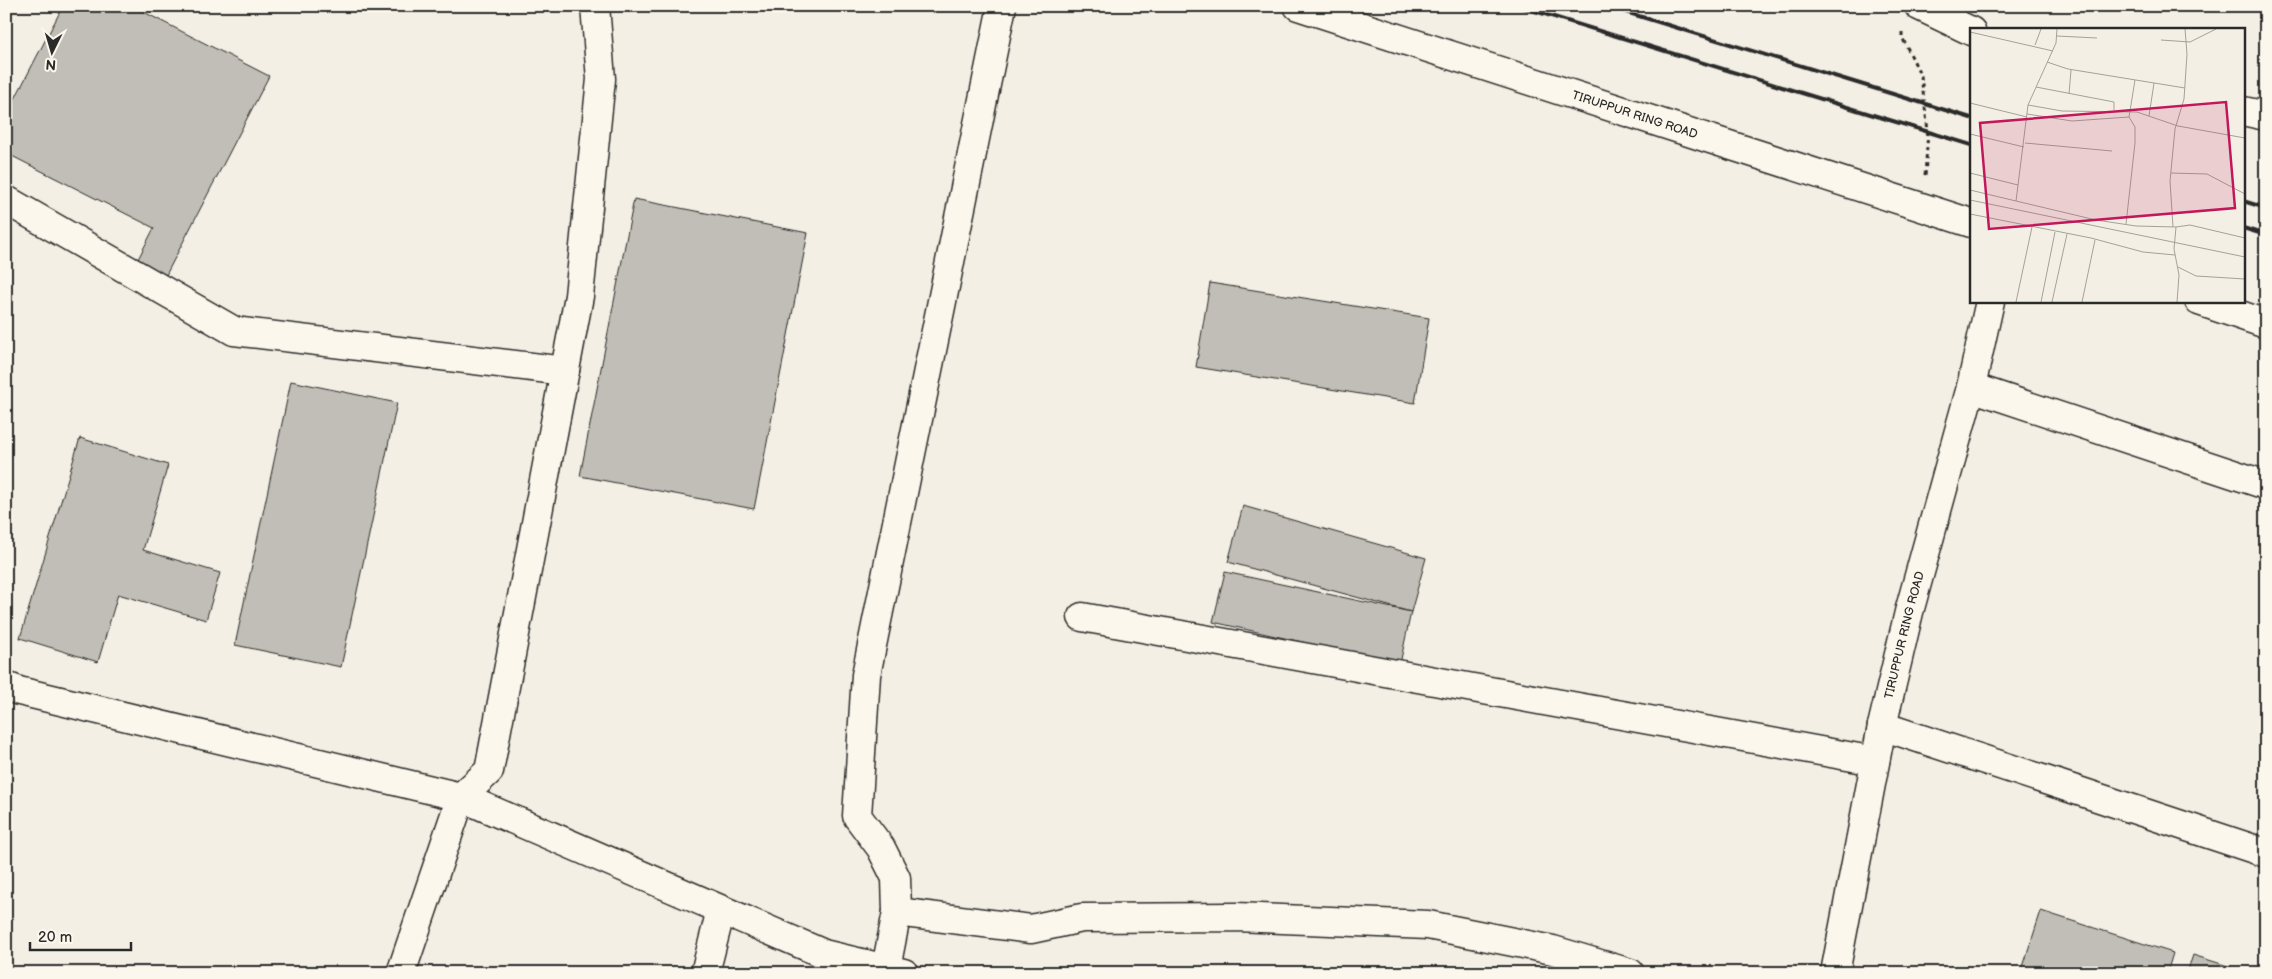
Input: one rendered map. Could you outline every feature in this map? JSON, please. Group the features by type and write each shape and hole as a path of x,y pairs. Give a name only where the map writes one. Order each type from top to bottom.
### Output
{"street":[{"path":"401,973 461,797 489,771 579,296 601,79 595,6"},
{"path":"6,686 28,693 461,797 824,954 892,971 896,878 881,848 857,816 866,675 1002,6"},
{"name":"TIRUPPUR RING ROAD","path":"1298,6 1970,223"},
{"path":"1919,6 1970,31"},
{"path":"2244,111 2266,116"},
{"path":"6,200 234,331 565,371"},
{"name":"TIRUPPUR RING ROAD","path":"1835,973 1882,726 1909,612 1971,387 1990,302"},
{"path":"2202,302 2266,324"},
{"path":"1971,387 2266,485"},
{"path":"1082,617 1875,761"},
{"path":"1882,726 2266,853"},
{"path":"705,973 721,910"},
{"path":"896,912 1031,929 1082,918 1236,917 1428,925 1553,950 1630,973"}],"path":[{"path":"1902,29 1902,37 1921,76 1928,131 1924,188 1920,207"}],"building":[{"path":"63,6 132,6 269,76 166,275 137,261 154,228 6,153 6,116"},
{"path":"634,199 808,233 754,509 580,476"},
{"path":"1210,283 1429,318 1415,403 1196,367"},
{"path":"291,381 397,403 341,667 235,645"},
{"path":"80,438 168,465 143,550 220,573 206,620 118,594 98,662 20,638"},
{"path":"1243,506 1426,558 1411,612 1228,562"},
{"path":"1225,572 1411,612 1400,664 1213,622"},
{"path":"2041,911 2173,953 2167,973 2021,973"},
{"path":"2193,955 2250,973 2187,973"}],"railway":[{"path":"1518,6 1970,145"},
{"path":"1606,6 1970,118"},
{"path":"2244,201 2266,208"},
{"path":"2244,228 2266,235"}]}
